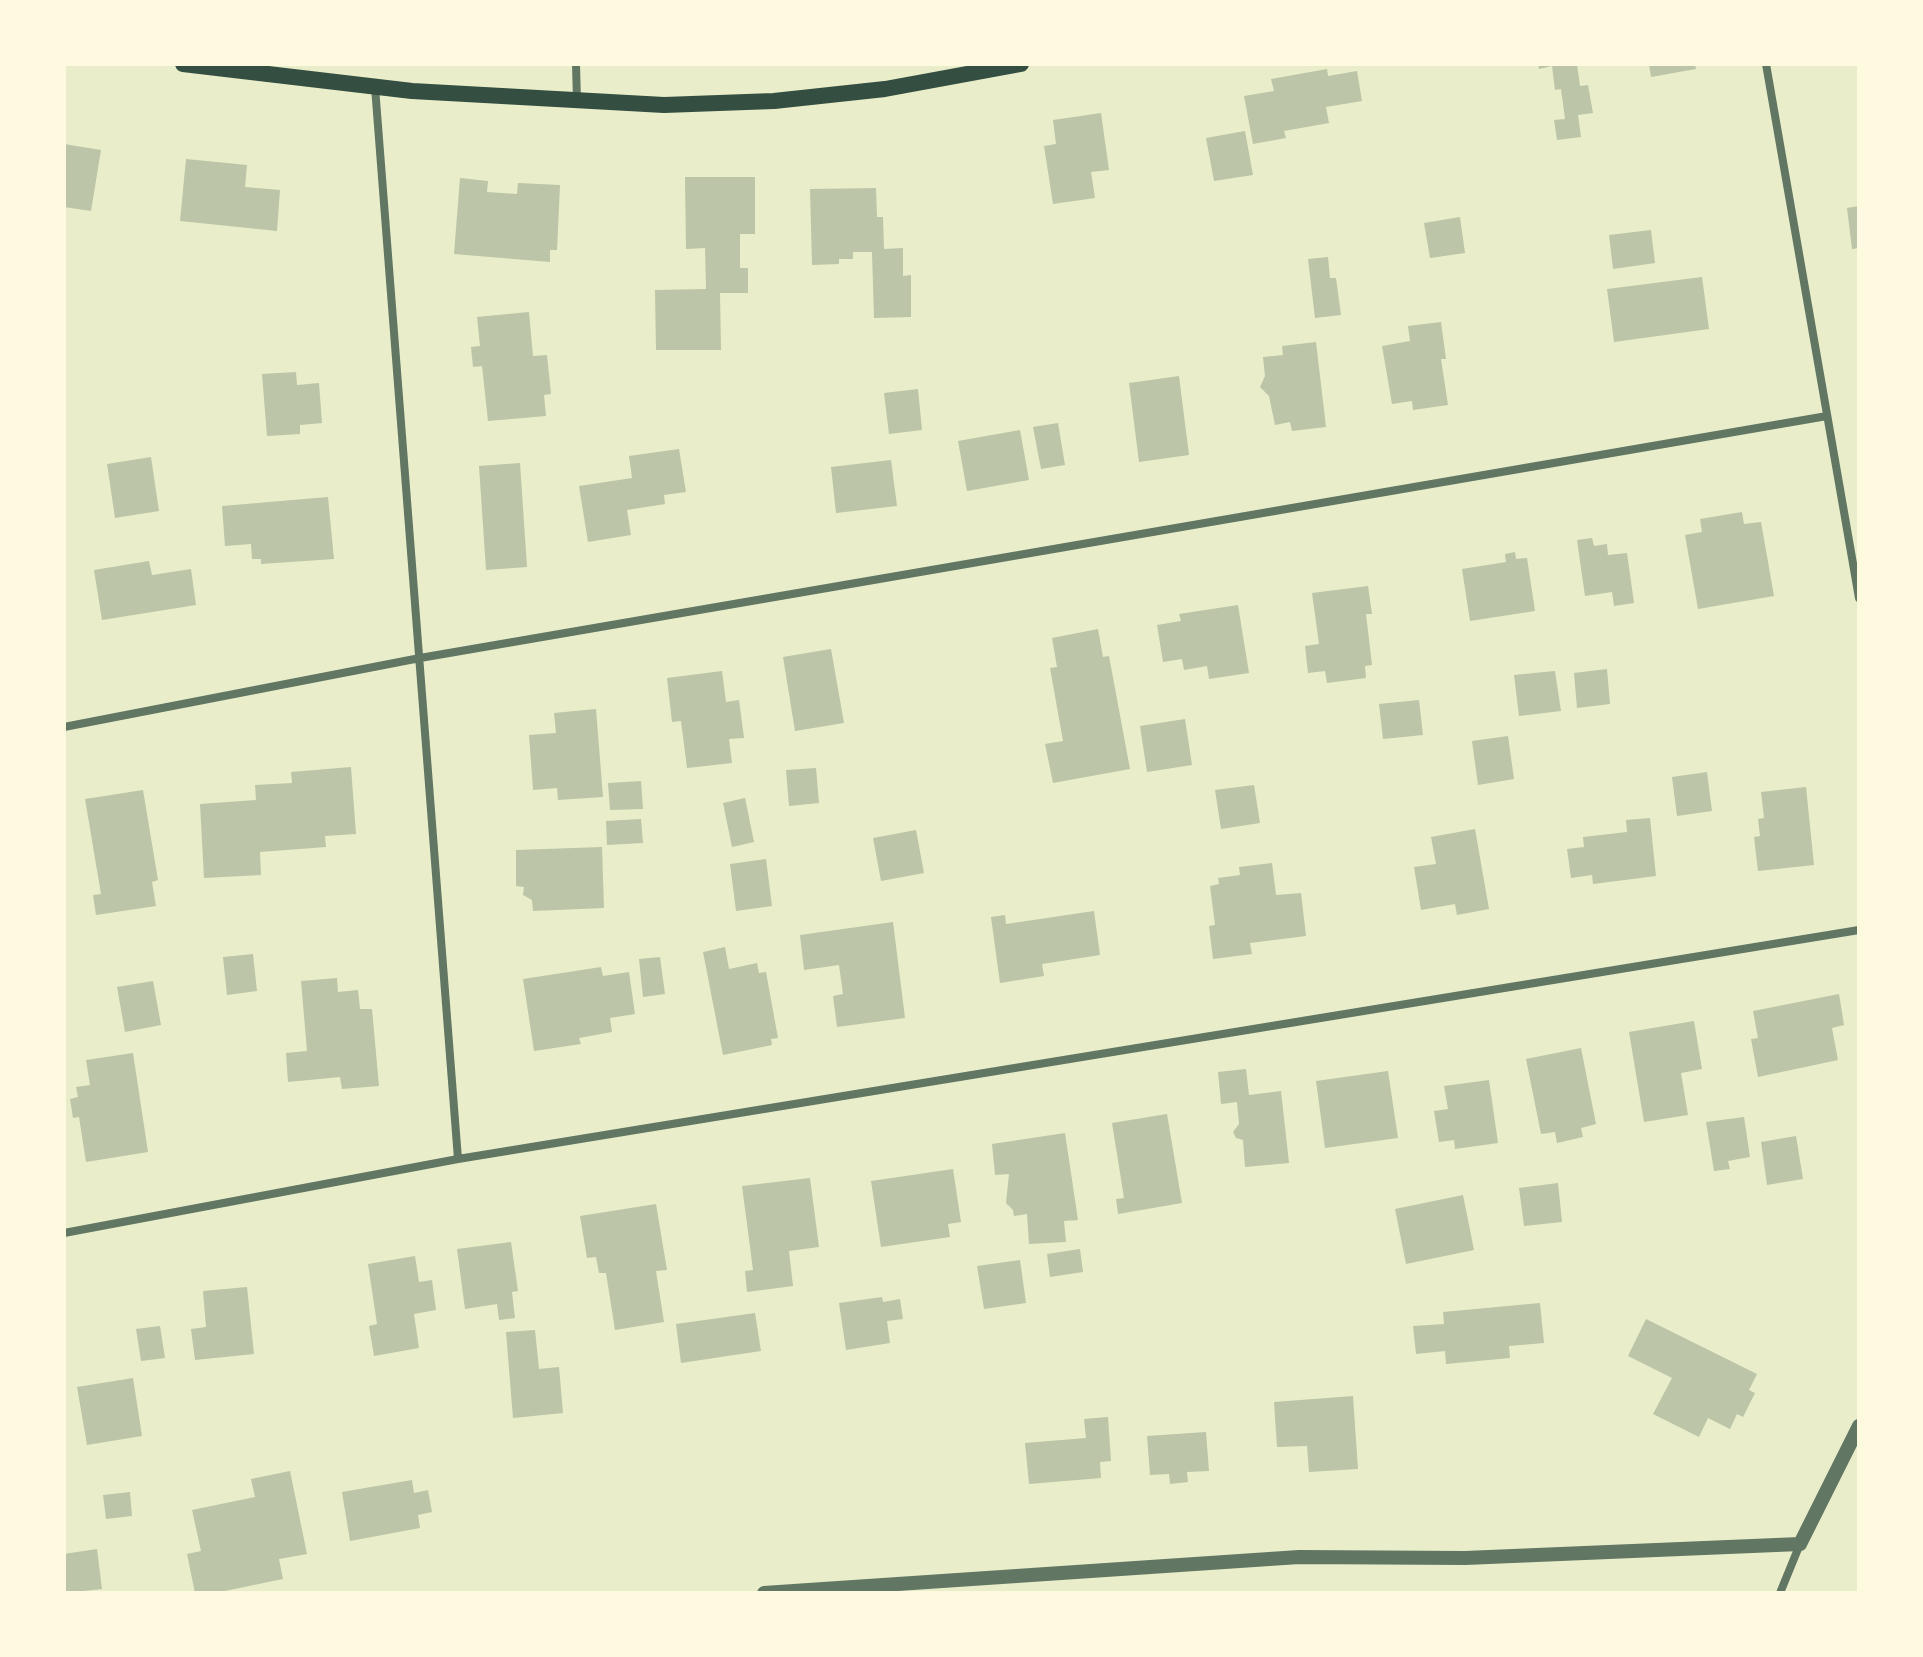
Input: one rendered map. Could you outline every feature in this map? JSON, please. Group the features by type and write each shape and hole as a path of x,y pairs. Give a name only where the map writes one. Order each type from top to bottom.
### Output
{"main road":[{"path":"183,64 375,87 577,102 664,105 774,101 885,89 1021,64"}],"street":[{"path":"576,64 577,102"},
{"path":"1766,64 1859,598"},
{"path":"375,87 458,1159"},
{"path":"64,727 420,658 1827,416"},
{"path":"64,1233 458,1159 1859,930"},
{"path":"1780,1593 1800,1544 1859,1426"},
{"path":"764,1593 1299,1557 1465,1558 1800,1544"}],"building":[{"path":"1538,64 1577,64 1580,86 1588,85 1593,113 1578,115 1581,137 1557,140 1554,120 1565,119 1561,89 1555,90 1552,66 1539,69"},
{"path":"1649,64 1695,64 1696,69 1651,77"},
{"path":"1327,69 1328,76 1357,71 1362,101 1326,107 1329,123 1284,131 1286,138 1253,144 1244,96 1274,91 1271,79"},
{"path":"1101,113 1109,170 1091,172 1095,198 1053,204 1044,146 1056,144 1053,120"},
{"path":"1245,131 1253,175 1214,181 1206,138"},
{"path":"64,144 101,150 91,211 64,207"},
{"path":"186,159 247,165 245,187 280,190 277,231 180,221"},
{"path":"685,177 755,177 755,234 740,234 740,268 748,268 748,293 720,293 721,350 656,350 655,290 706,289 705,248 686,249"},
{"path":"460,178 488,181 487,192 517,194 518,183 560,185 557,250 550,250 550,262 454,254"},
{"path":"876,188 877,217 883,217 884,249 903,248 903,276 911,275 911,317 874,318 872,252 853,252 853,259 839,259 839,264 812,265 810,189"},
{"path":"1859,206 1859,248 1852,249 1847,208"},
{"path":"1460,217 1465,253 1430,258 1424,223"},
{"path":"1651,230 1655,263 1613,269 1609,235"},
{"path":"1328,257 1330,278 1336,278 1341,315 1315,318 1308,259"},
{"path":"1702,277 1709,329 1614,342 1607,289"},
{"path":"529,312 533,356 547,355 551,394 544,395 546,416 488,421 482,366 473,367 471,347 480,346 477,317"},
{"path":"1441,322 1446,359 1441,359 1448,405 1413,410 1412,401 1392,404 1382,346 1410,341 1408,326"},
{"path":"1316,342 1326,427 1292,431 1290,422 1275,425 1269,396 1260,387 1265,376 1263,357 1283,355 1282,346"},
{"path":"296,372 297,385 319,383 322,423 300,425 300,434 267,436 262,374"},
{"path":"1179,376 1189,455 1139,462 1129,383"},
{"path":"918,389 922,430 889,434 884,393"},
{"path":"1058,423 1065,465 1041,469 1033,427"},
{"path":"1020,430 1029,480 967,491 958,441"},
{"path":"679,449 686,492 664,495 665,504 627,510 631,535 588,542 579,486 632,478 629,456"},
{"path":"151,457 159,511 115,518 107,464"},
{"path":"891,460 897,506 836,513 831,467"},
{"path":"520,463 527,567 486,570 479,466"},
{"path":"328,497 334,559 261,564 261,559 252,559 251,544 225,546 222,506"},
{"path":"1742,512 1744,524 1761,522 1774,596 1698,609 1685,535 1702,532 1700,519"},
{"path":"1592,538 1594,546 1607,544 1608,555 1627,553 1634,603 1614,606 1612,592 1585,596 1577,540"},
{"path":"1515,552 1516,559 1527,558 1535,611 1470,621 1462,569 1506,562 1505,554"},
{"path":"149,561 152,575 191,569 196,605 102,620 94,570"},
{"path":"1368,586 1372,614 1366,614 1372,665 1365,666 1366,678 1327,683 1325,671 1308,673 1305,646 1319,644 1312,593"},
{"path":"1238,605 1249,673 1209,679 1207,666 1184,670 1182,659 1163,662 1157,625 1181,621 1179,614"},
{"path":"1098,629 1103,657 1109,656 1130,769 1053,783 1045,744 1063,741 1050,668 1057,667 1052,638"},
{"path":"831,649 844,723 795,731 783,657"},
{"path":"1607,669 1610,704 1577,708 1574,673"},
{"path":"722,671 726,702 739,700 744,738 729,739 732,763 687,768 681,721 672,722 667,678"},
{"path":"1555,671 1561,711 1519,716 1514,675"},
{"path":"1419,700 1423,735 1383,739 1379,704"},
{"path":"596,709 603,797 558,800 557,788 533,790 529,735 556,733 554,713"},
{"path":"1185,719 1192,765 1147,772 1140,726"},
{"path":"1508,736 1514,779 1478,785 1472,741"},
{"path":"351,767 356,834 325,836 326,847 260,852 261,875 204,878 200,804 256,800 255,785 292,783 291,772"},
{"path":"816,768 819,803 789,806 786,770"},
{"path":"1707,772 1712,811 1677,816 1672,777"},
{"path":"641,781 643,809 610,810 608,783"},
{"path":"1254,785 1260,823 1221,829 1215,790"},
{"path":"1806,787 1814,865 1758,871 1754,837 1760,836 1758,819 1764,818 1761,792"},
{"path":"143,790 158,880 152,882 156,906 96,915 93,895 101,894 85,799"},
{"path":"745,798 754,842 732,847 723,803"},
{"path":"1650,818 1656,876 1593,884 1592,875 1571,878 1567,849 1584,847 1583,837 1627,832 1626,820"},
{"path":"641,819 643,843 607,845 606,821"},
{"path":"1475,829 1489,909 1457,915 1455,904 1421,910 1414,867 1436,864 1431,837"},
{"path":"916,830 924,873 881,881 873,838"},
{"path":"602,847 604,908 533,911 532,900 523,895 524,887 516,886 516,850"},
{"path":"766,859 772,906 736,911 730,864"},
{"path":"1272,863 1276,895 1301,893 1306,936 1250,943 1252,954 1213,959 1209,926 1215,925 1210,886 1219,884 1218,878 1240,875 1239,867"},
{"path":"1094,911 1100,955 1042,964 1044,976 1000,983 991,917 1005,915 1006,924"},
{"path":"893,922 905,1018 837,1027 833,996 843,994 839,965 804,970 800,935"},
{"path":"725,947 729,969 757,963 759,973 766,972 778,1038 771,1039 772,1045 723,1055 703,952"},
{"path":"253,954 257,991 227,995 223,957"},
{"path":"660,957 665,994 643,997 639,959"},
{"path":"601,967 603,976 629,972 635,1014 610,1018 612,1032 579,1038 581,1044 534,1051 523,979"},
{"path":"337,978 338,992 358,990 360,1009 372,1009 379,1086 342,1089 340,1077 288,1082 286,1053 307,1051 301,981"},
{"path":"153,981 161,1025 125,1032 117,987"},
{"path":"1839,994 1844,1025 1832,1028 1838,1060 1758,1077 1751,1039 1758,1038 1753,1011"},
{"path":"1694,1021 1702,1069 1681,1073 1688,1115 1644,1122 1629,1032"},
{"path":"1581,1048 1596,1124 1581,1128 1583,1137 1557,1143 1555,1132 1541,1134 1526,1059"},
{"path":"133,1053 148,1152 86,1162 79,1117 73,1118 70,1099 78,1097 76,1087 90,1085 86,1060"},
{"path":"1246,1069 1249,1095 1281,1091 1289,1163 1245,1167 1243,1140 1236,1138 1233,1132 1239,1124 1237,1102 1221,1104 1218,1072"},
{"path":"1388,1071 1398,1138 1325,1148 1316,1081"},
{"path":"1489,1080 1498,1143 1455,1149 1454,1140 1439,1142 1434,1111 1448,1109 1444,1086"},
{"path":"1167,1114 1182,1203 1118,1214 1116,1199 1124,1198 1112,1123"},
{"path":"1744,1117 1750,1157 1728,1161 1730,1169 1714,1171 1706,1122"},
{"path":"1065,1133 1078,1220 1064,1221 1066,1242 1029,1244 1027,1214 1014,1216 1006,1203 1009,1174 995,1175 992,1144"},
{"path":"1796,1136 1803,1179 1767,1185 1761,1142"},
{"path":"953,1169 961,1222 948,1224 950,1237 881,1247 871,1181"},
{"path":"810,1178 819,1247 789,1251 793,1286 747,1292 745,1271 753,1270 742,1186"},
{"path":"1558,1183 1562,1222 1524,1226 1519,1188"},
{"path":"1463,1195 1474,1250 1406,1264 1395,1209"},
{"path":"656,1204 667,1270 656,1271 664,1322 615,1330 606,1273 599,1273 596,1257 587,1258 580,1216"},
{"path":"511,1242 518,1291 512,1292 515,1318 499,1320 497,1304 465,1309 457,1249"},
{"path":"1080,1249 1083,1272 1050,1277 1047,1254"},
{"path":"415,1256 419,1282 432,1280 436,1310 414,1314 419,1348 374,1356 369,1326 377,1324 368,1264"},
{"path":"1020,1260 1026,1303 984,1309 977,1266"},
{"path":"247,1287 254,1354 195,1360 191,1329 206,1327 203,1291"},
{"path":"882,1297 883,1302 900,1299 903,1319 887,1321 890,1343 846,1350 839,1303"},
{"path":"1540,1303 1544,1343 1509,1346 1510,1358 1446,1364 1445,1351 1416,1354 1413,1326 1444,1324 1443,1312"},
{"path":"755,1313 761,1351 681,1363 676,1324"},
{"path":"1646,1319 1757,1374 1749,1390 1755,1393 1743,1417 1737,1414 1730,1429 1708,1418 1699,1437 1653,1414 1672,1378 1628,1356"},
{"path":"160,1326 165,1358 141,1361 136,1329"},
{"path":"535,1330 539,1369 559,1367 563,1413 513,1418 506,1332"},
{"path":"133,1378 142,1436 87,1445 77,1387"},
{"path":"1353,1396 1358,1469 1309,1472 1307,1446 1277,1447 1274,1402"},
{"path":"1108,1417 1111,1461 1100,1462 1101,1478 1029,1484 1025,1443 1086,1438 1084,1419"},
{"path":"1206,1432 1209,1471 1187,1472 1188,1482 1170,1484 1169,1474 1150,1475 1147,1436"},
{"path":"290,1471 307,1554 279,1559 283,1579 215,1593 195,1593 187,1554 201,1551 192,1510 255,1497 251,1479"},
{"path":"412,1480 414,1493 428,1490 432,1512 418,1515 420,1528 350,1541 342,1492"},
{"path":"130,1492 132,1516 106,1519 103,1495"},
{"path":"97,1549 102,1589 64,1593 64,1554"}]}
